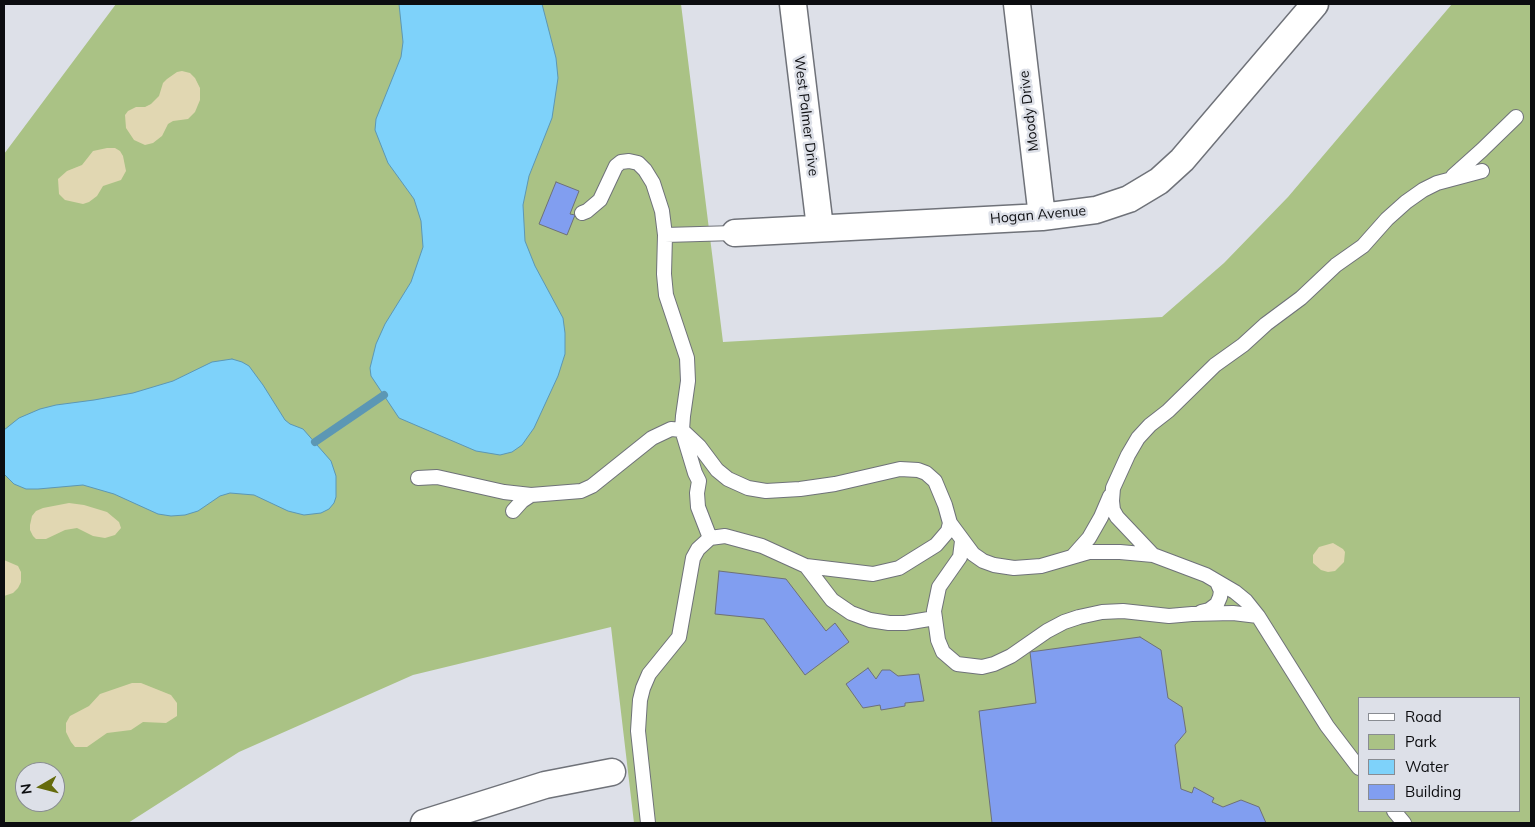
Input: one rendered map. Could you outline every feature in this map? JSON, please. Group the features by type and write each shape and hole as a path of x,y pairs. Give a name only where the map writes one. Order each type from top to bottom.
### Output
{"street":[{"name":"West Palmer Drive","path":"793,4 820,228"},
{"name":"Moody Drive","path":"1017,4 1042,218"},
{"name":"Hogan Avenue","path":"735,233 1042,218 1096,210 1129,199 1159,181 1182,160 1315,4"},
{"path":"424,823 494,812 545,785 612,772"}],"lane":[{"path":"1450,178 1516,117"},
{"path":"582,213 600,200 616,166 621,162 638,163 653,183 662,211 665,235 664,274 666,295 688,358 688,381 682,430 690,460 699,481 697,493 698,507 710,538"},
{"path":"1073,556 1088,538 1101,517 1128,455 1138,438 1202,376 1301,298 1336,265 1363,246 1387,218 1406,202 1423,190 1450,178 1482,171"},
{"path":"665,235 735,233"},
{"path":"418,478 437,477 504,492 531,495 581,491 592,486 652,438 671,429 682,430 699,446 717,470 728,479 748,488 766,491 835,484 900,469 918,470 926,473 935,481 941,492 950,523 973,554 983,561 1014,568 1040,566 1089,552 1153,555 1206,575 1235,592 1246,601 1258,616 1327,726 1358,767"},
{"path":"1113,488 1113,510 1117,517 1153,555"},
{"path":"513,511 531,495"},
{"path":"648,823 638,731 640,700 649,674 679,636 693,558 698,549 710,538 725,536 754,544 806,566 874,574 899,568 936,545 948,531 950,523"},
{"path":"962,541 960,557 939,587 934,611 938,640 943,652 950,660 957,664 982,667 1011,656 1047,631 1079,616 1123,611 1169,616 1232,613 1258,616"},
{"path":"806,566 832,600 851,613 870,620 889,623 905,623 935,618"},
{"path":"1192,614 1209,610 1217,604 1221,591 1217,582"},
{"path":"1395,812 1404,823"}],"green space":[{"path":"116,4 681,4 723,342 1162,317 1224,263 1288,197 1452,4 1531,4 1531,823 634,823 611,627 413,675 239,752 128,823 4,823 4,154"}],"sand":[{"path":"177,72 190,73 200,88 200,100 195,112 188,119 173,121 168,124 162,136 153,143 145,145 134,140 126,128 125,115 136,107 145,107 151,104 159,96 163,83"},
{"path":"115,148 123,156 126,171 121,180 103,186 97,196 89,202 83,204 65,200 59,194 58,179 67,171 82,165 93,151"},
{"path":"69,503 84,505 107,512 119,522 121,528 115,535 105,538 93,536 77,528 65,530 46,539 36,539 33,536 30,525 32,516 36,511"},
{"path":"1333,543 1345,552 1344,562 1335,571 1321,570 1313,563 1313,555 1319,547"},
{"path":"4,560 18,566 21,572 21,582 13,593 4,596"},
{"path":"132,683 141,683 171,695 177,703 177,716 166,723 143,722 131,730 107,733 87,747 75,747 66,732 66,723 70,716 89,706 100,694"}],"water":[{"path":"399,4 542,4 556,58 558,78 552,118 529,176 523,205 525,241 535,266 563,318 565,354 558,376 534,428 522,445 512,452 500,455 476,451 399,418 371,376 370,368 376,344 385,324 411,282 423,247 421,221 414,199 388,163 375,130 376,119 401,57 403,42"},
{"path":"232,359 249,366 285,420 303,429 331,461 336,476 336,497 329,509 321,513 304,515 288,511 254,495 230,493 220,496 198,511 185,515 171,516 158,514 114,494 83,485 26,489 14,484 4,474 4,430 19,418 40,409 56,405 133,393 173,381 212,362"}],"building":[{"path":"556,182 579,191 570,214 575,215 567,235 539,224"},
{"path":"719,571 786,579 826,631 835,623 849,642 805,675 764,619 715,614"},
{"path":"1140,637 1161,650 1168,698 1182,707 1186,732 1175,745 1181,789 1192,793 1194,787 1214,798 1212,802 1223,807 1241,800 1259,807 1266,823 992,823 979,711 1036,703 1030,652"},
{"path":"868,668 876,679 882,670 890,670 898,676 919,674 924,701 905,703 905,706 881,710 880,705 863,708 846,684"}],"waterway":[{"path":"315,442 384,395"}]}
